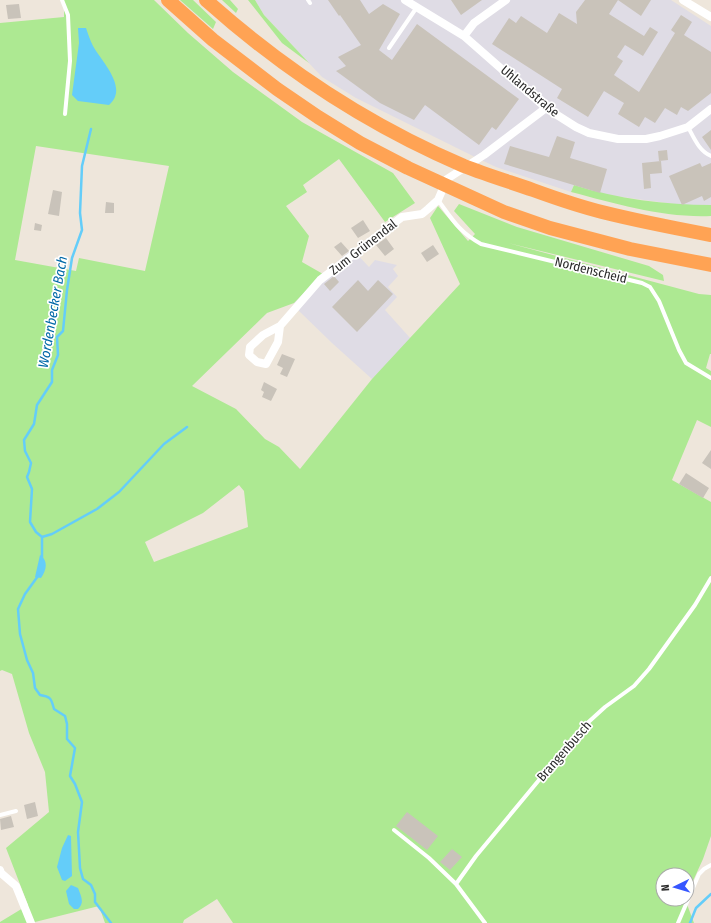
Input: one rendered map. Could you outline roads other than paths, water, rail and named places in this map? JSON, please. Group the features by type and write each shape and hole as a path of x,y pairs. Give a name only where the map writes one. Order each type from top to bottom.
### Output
{"highway":[{"path":"168,0 240,62 312,113 360,143 408,168 504,212 550,228 593,240 710,265"},
{"path":"206,0 256,42 324,91 373,120 464,166 600,212 711,235"},
{"path":"646,222 711,226"}],"street":[{"name":"Uhlandstraße","path":"404,0 464,36 546,108 576,127 589,133 618,139 646,139 688,127 711,109"},
{"path":"464,36 474,23 506,0"},
{"path":"683,0 711,17"},
{"name":"Zum Grünendal","path":"280,326 278,342 266,364 257,362 249,356 250,347 263,335 280,326 320,280 402,217 422,214 438,200 447,179 484,155 546,108"},
{"path":"0,870 1,873 16,886 31,923"}],"lane":[{"path":"62,0 68,15 70,61 65,114"},
{"path":"389,48 417,7"},
{"path":"688,127 697,144 706,154 711,156"},
{"name":"Nordenscheid","path":"438,200 458,228 481,244 650,286 659,301 679,350 686,363 711,378"},
{"name":"Brangenbusch","path":"456,884 476,856 583,727 605,707 634,686 650,669 695,605 711,578"},
{"path":"0,815 16,811"},
{"path":"394,830 429,858 456,884 485,923"},
{"path":"678,923 699,874 704,868 711,865"}],"water":[{"path":"78,28 86,28 93,46 112,75 116,91 114,98 109,105 78,101 72,95 79,43"},
{"path":"40,555 46,563 41,578 35,577"},
{"path":"68,835 71,836 72,876 65,881 62,880 57,867 62,848"},
{"path":"71,885 78,888 81,897 82,902 78,909 74,909 69,904 66,891"}],"waterway":[{"name":"Wordenbecker Bach","path":"42,559 42,537 36,532 30,522 32,489 27,477 31,463 25,451 24,440 34,424 37,405 52,382 52,370 58,355 57,337 63,331 72,258 82,230 80,213 82,166 91,129"},
{"path":"42,537 52,534 97,509 119,492 164,444 187,427"},
{"name":"Wordenbecker Bach","path":"38,576 25,594 18,609 20,634 27,660 33,673 35,688 40,695 50,699 54,709 65,716 67,724 67,739 75,748 70,776 82,802 78,832 80,868 83,879 91,885 95,894 95,902 111,923"},
{"path":"690,923 696,908 711,894"}]}
